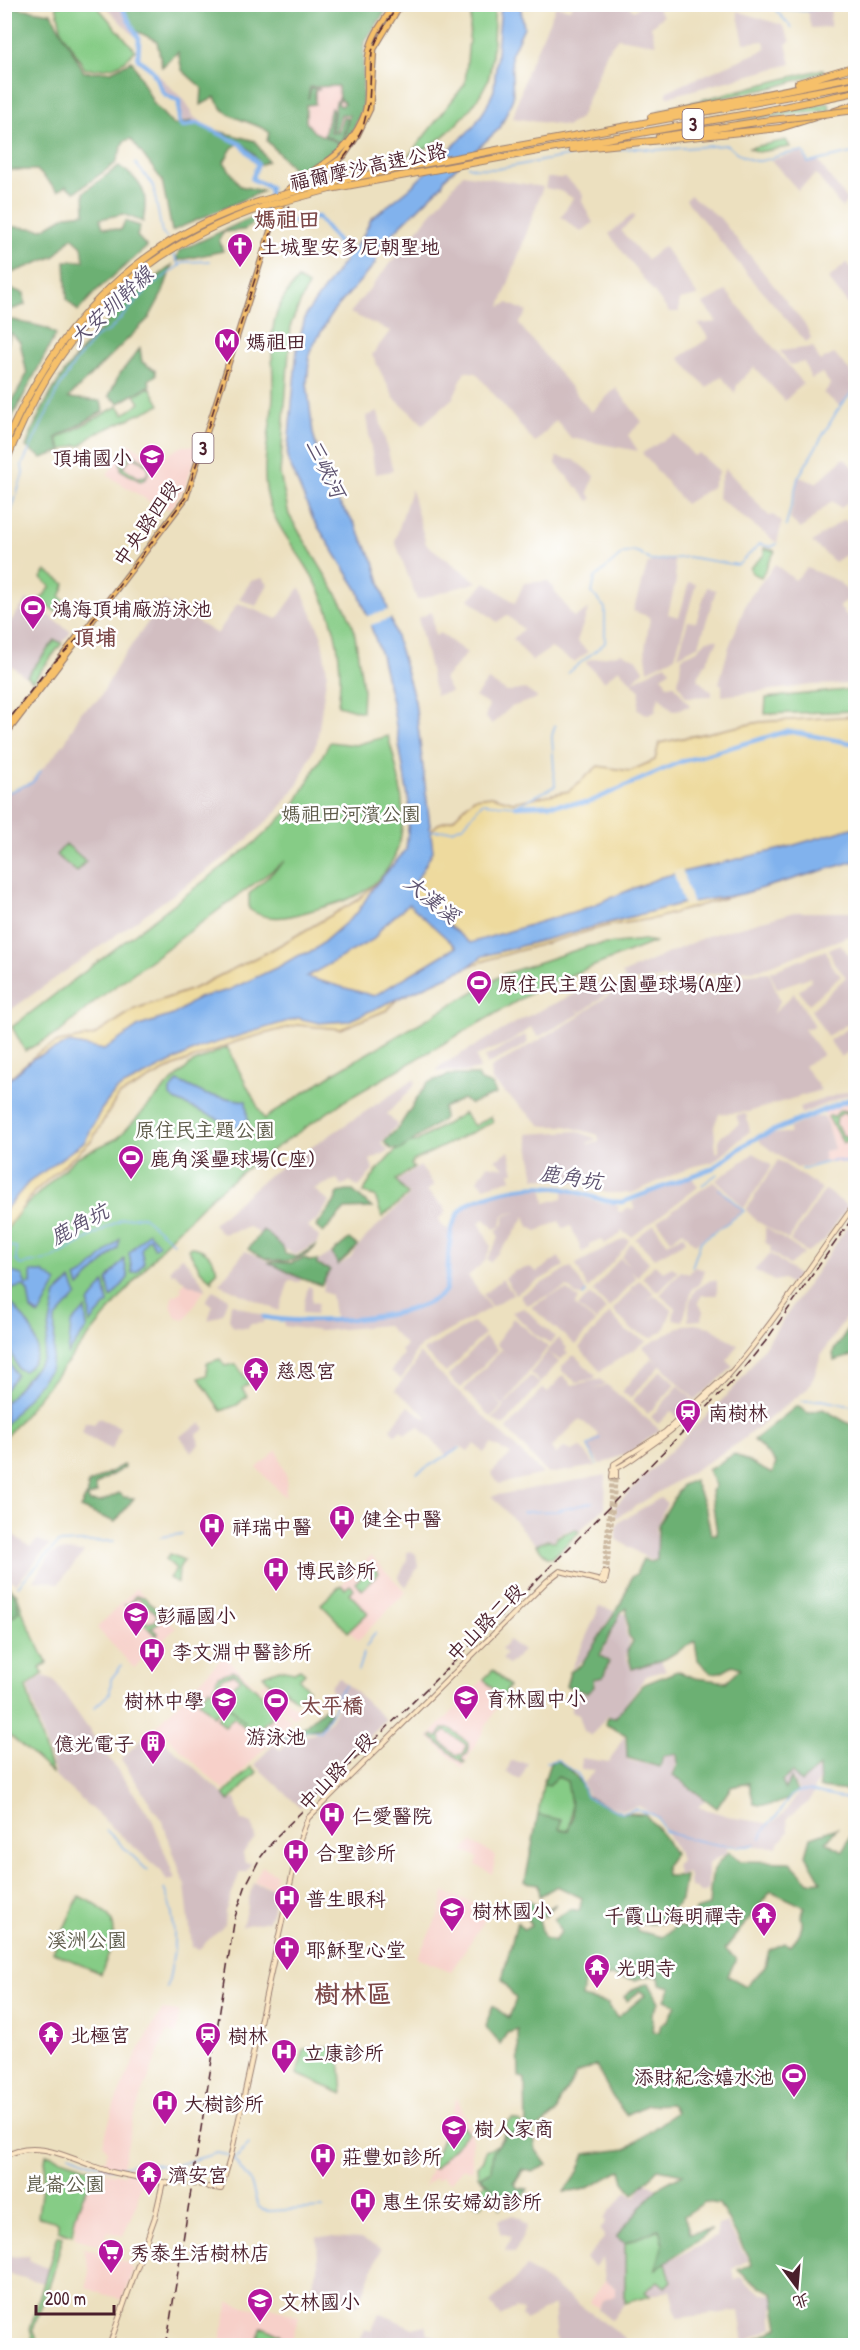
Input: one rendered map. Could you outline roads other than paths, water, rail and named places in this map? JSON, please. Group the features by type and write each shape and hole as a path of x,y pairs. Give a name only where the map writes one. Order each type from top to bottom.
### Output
{"highway":[{"path":"766,92 855,66"},
{"path":"624,125 766,92 855,76"},
{"name":"福爾摩沙高速公路","path":"4,467 25,418 56,360 98,308 141,270 181,242 235,216 262,204 329,182 624,125 855,84"},
{"name":"福爾摩沙高速公路","path":"4,447 18,414 52,354 93,303 137,263 178,236 233,210 340,187 855,92"},
{"path":"529,153 780,128 855,104"},
{"path":"623,144 763,121 855,110"}],"main road":[{"name":"3","path":"345,151 363,119 371,45 376,32 395,4"},
{"name":"3","path":"345,151 367,120 370,109 374,49 401,4"},
{"name":"中央路四段","path":"4,731 184,496 275,214 294,189 345,151"},
{"name":"中央路四段","path":"4,737 186,498 270,228"},
{"path":"614,1477 614,1468 665,1432 749,1352 855,1203"},
{"name":"中山路二段","path":"399,1728 560,1571 603,1582 606,1572"},
{"name":"中山路一段","path":"208,2187 221,2189 230,2156 305,1824 314,1811 399,1728"},
{"path":"4,2157 19,2150 37,2148 108,2171 166,2182 110,2346"}],"water":[{"path":"501,5 520,5 524,27 511,55 513,98 500,128 445,178 442,185 379,247 375,264 332,313 310,351 307,383 313,433 326,486 354,523 374,562 415,701 433,851 413,887 413,896 470,943 586,908 661,877 781,849 855,827 855,861 742,894 680,904 483,956 468,967 348,1021 319,1023 298,1018 199,1048 116,1090 101,1110 85,1141 28,1183 5,1210 4,1084 32,1059 69,1043 104,1050 139,1026 173,1015 198,998 229,990 297,956 313,951 357,913 373,888 406,850 410,809 392,702 381,655 358,590 313,519 287,458 297,349 306,314 364,234 371,219 410,188 474,126 494,90","holes":["409,904 456,947 374,996 306,977 374,939 382,927"]},
{"path":"178,1081 207,1095 246,1101 248,1122 239,1128 177,1101 170,1096 170,1091"},
{"path":"148,1232 159,1244 154,1248 150,1238 147,1239 141,1250 144,1262 138,1271 132,1273 129,1253"},
{"path":"120,1239 118,1248 79,1287 76,1278 84,1274"},
{"path":"124,1259 128,1278 111,1298 107,1280"},
{"path":"5,1270 22,1275 26,1285 31,1284 31,1272 42,1272 57,1282 39,1315 31,1310 28,1292 24,1286 11,1289 10,1302 30,1326 37,1345 32,1363 24,1371 18,1369 5,1337"},
{"path":"71,1280 77,1295 55,1319 54,1352 50,1370 5,1425 5,1403 43,1359 56,1294"},
{"path":"104,1283 108,1303 90,1323 89,1303"},
{"path":"85,1309 87,1328 68,1354 71,1324"},
{"path":"4,1351 16,1375 5,1391 4,1391"}],"waterway":[{"path":"120,4 139,39 138,59 152,70 164,94 179,101 179,121 182,127 197,123 241,144 258,164 252,179 270,187 270,196 265,211"},
{"path":"770,4 792,28"},
{"path":"774,8 804,11 840,4"},
{"path":"468,166 497,169 601,150 639,148 655,150 727,145 740,154 758,161 804,152 808,163 856,152"},
{"path":"135,163 153,185 162,233 167,238"},
{"path":"277,224 318,217 339,243 349,260"},
{"path":"173,254 180,266"},
{"name":"大安圳幹線","path":"4,535 23,474 22,465 59,388 76,361 97,336 109,331 149,288 184,262 210,261"},
{"path":"786,526 798,478 837,411 856,387"},
{"path":"568,673 605,643 605,608 592,593 595,578 622,554 633,551 651,561 688,557 738,565 760,544 771,547 777,544"},
{"name":"大安圳幹線","path":"4,564 6,574"},
{"path":"430,831 453,830 464,825 482,803 516,806 555,786 552,736 555,725"},
{"path":"516,806 587,803 680,762 788,731 856,744"},
{"path":"4,794 33,782 41,771"},
{"name":"鹿角坑","path":"759,1135 856,1095"},
{"name":"鹿角坑","path":"264,1317 305,1321 359,1319 411,1309 431,1301 445,1291 452,1229 456,1218 473,1201 508,1190 544,1187 623,1202 713,1168 750,1141 856,1097"},
{"path":"802,1169 835,1160 856,1165"},
{"path":"702,1185 717,1174"},
{"path":"692,1267 701,1241 744,1211 719,1189"},
{"name":"鹿角坑","path":"4,1246 16,1247 16,1260 20,1265 51,1259 122,1219 142,1216 174,1243"},
{"path":"583,1296 586,1292"},
{"path":"802,1401 822,1400 856,1407"},
{"path":"597,1464 588,1446 600,1438"},
{"path":"417,1473 460,1448"},
{"path":"523,1512 556,1511 593,1502"},
{"path":"160,1537 182,1534"},
{"path":"18,1586 58,1543 114,1541"},
{"path":"366,1647 375,1633"},
{"path":"358,1670 364,1652"},
{"path":"95,1707 110,1693 111,1679 122,1665"},
{"path":"272,1743 307,1731 320,1731 338,1702 338,1693 346,1685"},
{"path":"546,1762 558,1760 578,1774 586,1797 622,1813 636,1809 654,1815 658,1818 664,1831 723,1845 755,1844"},
{"path":"761,1838 767,1826 788,1799 798,1792 814,1792 840,1798 856,1795"},
{"path":"106,1830 148,1871"},
{"path":"164,1889 174,1926 172,1963 167,1988"},
{"path":"69,2154 103,2166 120,2167 136,2161 170,2167 217,2153 237,2157 249,2144"},
{"path":"233,2158 251,2183 258,2207 268,2211 324,2208"}],"tunnel":[{"path":"604,1572 612,1477"},
{"path":"607,1573 616,1477"},
{"path":"168,2183 208,2187"}],"railway":[{"path":"4,726 45,672 84,632 186,497 267,241 282,214 294,200 335,169 353,146 363,127 369,103 372,51 380,33 399,4"},
{"path":"166,2346 235,1917 246,1885 260,1858 278,1835 559,1558 733,1381 765,1342 856,1213"}],"place":[{"name":"土城聖安多尼朝聖地","path":"240,269"},
{"name":"媽祖田","path":"227,364"},
{"name":"頂埔國小","path":"152,480"},
{"name":"鴻海頂埔廠游泳池","path":"33,631"},
{"name":"原住民主題公園壘球場(A座)","path":"479,1006"},
{"name":"鹿角溪壘球場(C座)","path":"131,1181"},
{"name":"慈恩宮","path":"256,1393"},
{"name":"南樹林","path":"688,1435"},
{"name":"健全中醫","path":"342,1541"},
{"name":"祥瑞中醫","path":"212,1549"},
{"name":"博民診所","path":"276,1593"},
{"name":"彭福國小","path":"136,1638"},
{"name":"李文淵中醫診所","path":"152,1674"},
{"name":"育林國中小","path":"466,1721"},
{"name":"樹林中學","path":"224,1723"},
{"name":"游泳池","path":"276,1724"},
{"name":"億光電子","path":"153,1766"},
{"name":"仁愛醫院","path":"332,1838"},
{"name":"合聖診所","path":"296,1875"},
{"name":"普生眼科","path":"287,1921"},
{"name":"樹林國小","path":"452,1933"},
{"name":"千霞山海明禪寺","path":"764,1938"},
{"name":"耶穌聖心堂","path":"287,1972"},
{"name":"光明寺","path":"597,1990"},
{"name":"北極宮","path":"51,2057"},
{"name":"樹林","path":"208,2058"},
{"name":"立康診所","path":"284,2075"},
{"name":"添財紀念嬉水池","path":"794,2099"},
{"name":"大樹診所","path":"165,2126"},
{"name":"樹人家商","path":"454,2151"},
{"name":"莊豐如診所","path":"323,2179"},
{"name":"濟安宮","path":"149,2197"},
{"name":"惠生保安婦幼診所","path":"363,2224"},
{"name":"秀泰生活樹林店","path":"111,2275"},
{"name":"文林國小","path":"260,2324"}],"district":[{"name":"媽祖田","path":"287,219"},
{"name":"頂埔","path":"95,637"},
{"name":"太平橋","path":"332,1705"},
{"name":"樹林區","path":"353,1993"}],"water label":[{"name":"三峽河","path":"326,468"},
{"name":"大漢溪","path":"432,899"}],"park label":[{"name":"媽祖田河濱公園","path":"351,813"},
{"name":"原住民主題公園","path":"205,1129"},
{"name":"溪洲公園","path":"87,1939"},
{"name":"崑崙公園","path":"65,2183"}]}
